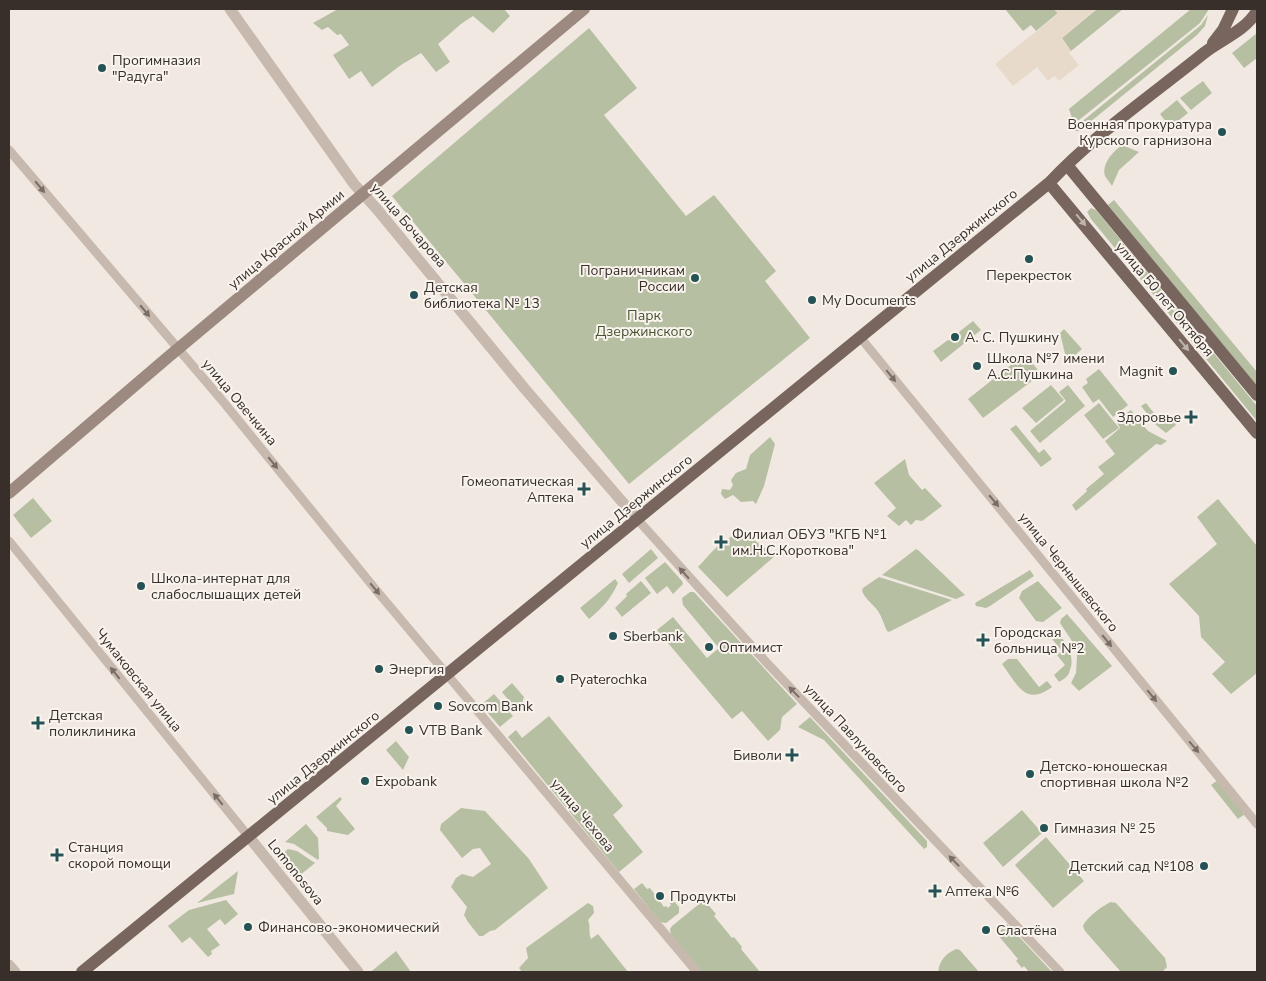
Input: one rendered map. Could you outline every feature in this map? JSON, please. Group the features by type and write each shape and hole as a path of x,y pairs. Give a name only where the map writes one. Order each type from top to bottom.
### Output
{"main road":[{"name":"улица Красной Армии","path":"9,493 584,9"},
{"path":"1207,51 1223,30 1233,9"},
{"path":"1207,51 1245,26 1257,11"},
{"name":"улица Дзержинского","path":"82,972 1049,183 1067,165 1207,51"},
{"name":"улица 50 лет Октября","path":"1067,165 1257,395"},
{"name":"улица 50 лет Октября","path":"1049,183 1257,433"}],"street":[{"name":"улица Бочарова","path":"230,9 348,176 525,389 637,519"},
{"path":"1245,26 1257,18"},
{"name":"улица Овечкина","path":"9,150 221,399 376,590 448,674"},
{"name":"улица Чернышевского","path":"860,337 932,428 1257,824"},
{"name":"улица Павлуновского","path":"637,519 766,662 1060,972"},
{"name":"Чумаковская улица","path":"9,541 249,837"},
{"name":"улица Чехова","path":"448,674 697,972"},
{"name":"Lomonosova","path":"249,837 358,972"},
{"path":"9,965 14,972"}],"green space":[{"path":"338,9 504,9 510,16 493,33 473,16 438,44 450,62 436,72 421,53 401,65 372,87 361,71 349,79 333,55 349,45 341,34 337,35 328,27 322,30 313,23"},
{"path":"1005,9 1054,9 1058,13 1036,31 1031,25 1023,31"},
{"path":"1097,9 1123,9 1071,51 1062,38"},
{"path":"1191,9 1209,9 1200,23 1074,124 1069,109"},
{"path":"1208,15 1205,26 1197,35 1079,131 1075,131 1074,128 1201,25"},
{"name":"Парк Дзержинского","path":"589,28 637,88 604,115 686,216 714,195 776,271 765,281 810,338 629,484 392,196"},
{"path":"1257,33 1257,58 1244,68 1232,53"},
{"path":"1203,81 1212,93 1191,110 1180,98"},
{"path":"1177,100 1188,113 1170,127 1160,114"},
{"path":"1122,145 1139,152 1119,170 1112,186 1105,176 1105,167 1115,151"},
{"path":"1114,200 1257,372 1257,388 1108,205"},
{"path":"1091,208 1096,210 1257,406 1257,421 1091,219 1087,212"},
{"path":"973,321 981,330 941,362 933,351 948,340 953,341 959,337 959,332"},
{"path":"1064,329 1082,349 1067,362 1060,333"},
{"path":"1025,354 1041,374 983,418 968,399"},
{"path":"1099,369 1128,405 1113,417 1099,399 1093,403 1082,387 1088,383 1086,379"},
{"path":"1051,385 1064,400 1036,423 1022,408"},
{"path":"1068,385 1085,406 1040,443 1030,431 1066,401 1059,392"},
{"path":"1099,403 1119,428 1103,439 1084,415"},
{"path":"1146,403 1161,422 1169,416 1176,425 1166,433 1156,425 1141,406"},
{"path":"1131,410 1148,431 1167,441 1161,445 1156,444 1076,511 1072,505 1087,491 1086,489 1104,474 1098,467 1115,454 1105,441 1120,428 1116,421"},
{"path":"1016,425 1039,453 1044,449 1052,459 1041,467 1010,429"},
{"path":"770,437 775,444 764,486 756,504 753,501 741,502 733,495 725,499 721,494 722,489 730,490 733,485 731,480 736,473 746,469 750,455"},
{"path":"905,459 909,475 922,490 925,488 942,506 922,521 916,520 911,525 906,520 899,526 887,516 896,508 874,483"},
{"path":"33,498 52,521 31,538 13,515"},
{"path":"1218,499 1257,546 1257,673 1231,694 1212,674 1225,662 1201,637 1199,616 1169,584 1217,544 1197,517"},
{"path":"737,534 749,536 775,556 727,597 698,567 721,544"},
{"path":"651,549 658,558 629,583 622,574"},
{"path":"916,549 965,595 956,599 882,575"},
{"path":"665,562 683,584 673,594 667,586 657,594 645,578"},
{"path":"1030,570 1034,576 990,606 986,608 976,606 975,603"},
{"path":"879,577 952,600 889,632 878,611 862,591 863,588"},
{"path":"615,579 618,583 609,599 589,619 580,608"},
{"path":"641,581 651,593 622,617 615,608 627,596 626,594"},
{"path":"1038,581 1062,608 1043,622 1036,621 1019,598 1022,591"},
{"path":"690,592 694,592 797,704 782,717 780,730 768,741 742,711 732,719 657,630 673,617 707,658 719,648 683,605 682,598"},
{"path":"1067,614 1112,666 1079,691 1071,683 1076,673 1077,656 1072,641 1060,623 1061,619"},
{"path":"1049,630 1064,640 1070,652 1071,664 1069,674 1059,682 1054,675 1065,665 1057,655 1062,651 1052,639 1037,638"},
{"path":"1008,659 1017,659 1039,687 1047,681 1052,687 1043,693 1028,694 1017,685 1002,664"},
{"path":"512,683 524,697 519,713 502,692"},
{"path":"494,694 513,716 500,727 481,705"},
{"path":"549,716 623,806 613,815 643,852 619,872 508,737 516,730 522,738"},
{"path":"810,717 927,841 927,847 924,849 824,740 798,727"},
{"path":"396,741 409,757 403,770 386,750"},
{"path":"1218,780 1245,814 1238,819 1211,785"},
{"path":"340,797 342,799 336,806 355,829 348,835 327,831 327,828 316,817"},
{"path":"461,808 485,811 529,859 548,888 495,930 483,936 479,936 468,922 464,915 467,907 451,887 456,878 462,874 473,877 491,864 480,848 473,849 462,858 440,830 441,824"},
{"path":"1022,810 1042,833 1003,867 983,843"},
{"path":"306,824 318,838 318,860 294,844 285,842"},
{"path":"1046,837 1084,881 1053,908 1015,865"},
{"path":"288,849 297,851 315,863 294,880 277,859"},
{"path":"238,871 234,894 197,903"},
{"path":"642,883 647,889 650,888 664,907 668,908 673,900 679,907 679,913 666,923 660,922 634,889"},
{"path":"226,900 238,914 225,925 220,919 207,929 220,945 211,951 212,954 208,957 190,937 182,943 168,926 189,910"},
{"path":"704,900 716,914 714,916 732,938 734,937 742,947 741,949 760,972 702,972 671,935 670,929 672,926"},
{"path":"1111,902 1116,903 1165,958 1167,967 1162,972 1121,972 1085,931 1083,926 1088,919 1099,909"},
{"path":"588,903 593,906 594,913 588,920 591,939 598,934 628,972 522,972 519,968 528,958 526,948"},
{"path":"1007,924 1052,972 1029,972 1024,966 1022,968 1016,961 1018,959 997,934"},
{"path":"956,949 960,950 979,972 938,972 944,958"},
{"path":"396,951 411,972 371,972 373,970"}],"shaded area":[{"path":"1054,9 1097,9 1062,38 1071,51 1069,53 1079,65 1059,81 1054,76 1048,81 1037,67 1013,86 995,64 1058,14"}],"place":[{"name":"Прогимназия \"Радуга\"","path":"102,68"},
{"name":"Военная прокуратура Курского гарнизона","path":"1222,132"},
{"name":"Перекресток","path":"1029,259"},
{"name":"Пограничникам России","path":"695,278"},
{"name":"Детская библиотека № 13","path":"414,295"},
{"name":"My Documents","path":"812,300"},
{"name":"А. С. Пушкину","path":"955,337"},
{"name":"Школа №7 имени А.С.Пушкина","path":"977,366"},
{"name":"Magnit","path":"1173,371"},
{"name":"Здоровье","path":"1191,417"},
{"name":"Гомеопатическая Аптека","path":"584,489"},
{"name":"Филиал ОБУЗ \"КГБ №1 им.Н.С.Короткова\"","path":"721,542"},
{"name":"Школа-интернат для слабослышащих детей","path":"141,586"},
{"name":"Sberbank","path":"613,636"},
{"name":"Городская больница №2","path":"983,640"},
{"name":"Оптимист","path":"709,647"},
{"name":"Энергия","path":"379,669"},
{"name":"Pyaterochka","path":"560,679"},
{"name":"Sovcom Bank","path":"438,706"},
{"name":"Детская поликлиника","path":"38,723"},
{"name":"VTB Bank","path":"409,730"},
{"name":"Биволи","path":"792,755"},
{"name":"Детско-юношеская спортивная школа №2","path":"1030,774"},
{"name":"Expobank","path":"365,781"},
{"name":"Гимназия № 25","path":"1044,828"},
{"name":"Станция скорой помощи","path":"57,855"},
{"name":"Детский сад №108","path":"1204,866"},
{"name":"Аптека №6","path":"935,891"},
{"name":"Продукты","path":"660,896"},
{"name":"Финансово-экономический","path":"248,927"},
{"name":"Сластёна","path":"986,930"}]}
